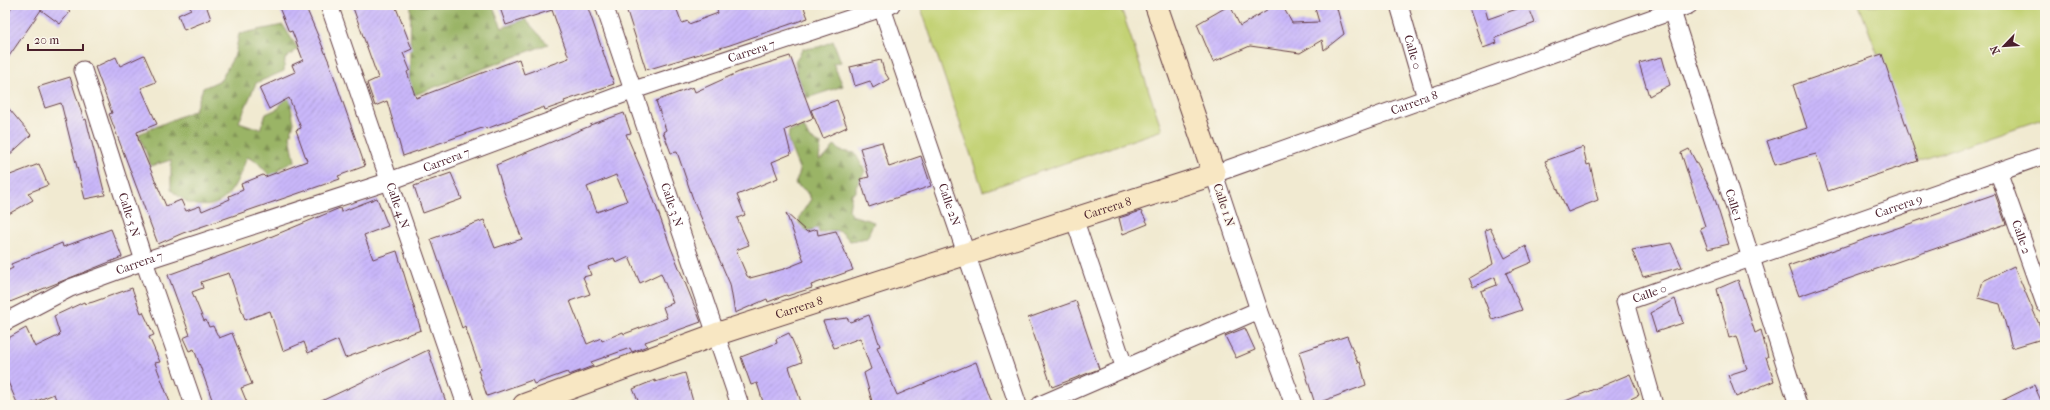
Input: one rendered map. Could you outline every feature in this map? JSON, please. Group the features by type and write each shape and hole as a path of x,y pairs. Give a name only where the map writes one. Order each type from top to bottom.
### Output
{"street":[{"name":"Calle 4 N","path":"329,5 466,405"},
{"name":"Calle 3 N","path":"604,5 740,405"},
{"name":"Calle 1 N","path":"1156,5 1259,310 1294,405"},
{"name":"Calle 0","path":"1399,5 1426,98"},
{"name":"Carrera 8","path":"524,405 717,334 1214,174 1671,8 1689,5"},
{"name":"Carrera 7","path":"5,322 70,288 144,261 390,181 634,90 885,6"},
{"name":"Calle 2N","path":"885,6 1018,405"},
{"name":"Calle 1","path":"1671,8 1798,405"},
{"name":"Calle 5 N","path":"83,70 144,261 194,405"},
{"name":"Carrera 9","path":"1752,258 2045,155"},
{"name":"Calle 2","path":"1998,171 2045,304"},
{"path":"1074,218 1125,369"},
{"name":"Calle 0","path":"1654,405 1624,302 1752,258"},
{"path":"1040,405 1259,310"}],"green space":[{"path":"411,5 492,5 502,28 525,19 548,44 409,97"},
{"path":"920,5 1120,5 1162,130 983,191"},
{"path":"1859,5 2045,5 2045,118 1918,161"},
{"path":"283,25 298,49 285,59 284,71 256,83 239,122 260,129 266,114 279,108 285,92 298,97 291,107 294,123 290,136 295,161 280,168 273,179 257,162 247,157 234,187 221,201 212,205 202,206 189,203 171,190 171,160 151,166 139,134 195,110 203,88 221,80 235,54 239,34"},
{"path":"833,41 841,62 833,63 843,86 807,98 797,74 795,61 803,49 819,47"},
{"path":"804,127 809,138 821,144 819,160 826,156 835,145 840,151 855,153 865,171 856,187 856,192 852,193 849,210 851,215 874,222 867,238 850,241 843,233 833,231 819,233 818,228 807,231 799,223 800,216 811,199 805,190 795,184 800,171 788,141 789,131"}],"building":[{"path":"13,5 61,5 70,12 60,24 41,10 5,62 5,17"},
{"path":"189,5 206,5 211,19 184,30 178,15 191,9"},
{"path":"278,5 305,5 329,62 365,166 338,176 340,179 183,233 158,244 109,114 112,113 95,67 116,57 120,66 144,55 156,82 141,88 157,124 137,132 139,142 166,206 181,200 186,211 200,206 202,211 230,199 229,196 243,190 241,184 263,175 265,177 307,161 296,130 301,128 289,98 269,109 259,88 295,72 292,65 303,60 292,31 289,32"},
{"path":"352,5 395,5 412,49 403,53 410,70 407,72 416,98 519,59 524,74 569,58 552,10 506,25 499,5 587,5 614,84 564,101 565,103 545,110 544,107 486,129 485,127 403,156 387,101 375,106 367,83 378,78"},
{"path":"625,5 675,5 682,23 688,21 689,24 718,13 715,5 803,5 808,18 730,45 646,70"},
{"path":"1230,5 1240,26 1275,5 1282,5 1292,23 1319,22 1314,5 1336,5 1344,34 1324,50 1322,40 1300,53 1250,46 1213,62 1197,24"},
{"path":"1468,5 1484,5 1488,19 1528,5 1535,23 1495,38 1497,43 1483,48"},
{"path":"1882,54 1918,161 1828,191 1816,154 1775,165 1767,141 1807,128 1793,85"},
{"path":"790,56 813,118 785,130 791,154 772,162 778,178 737,195 745,215 737,218 749,245 736,250 747,276 750,278 784,269 804,261 786,213 807,232 817,229 818,235 836,231 853,270 811,285 812,288 787,296 786,295 768,302 767,299 735,313 730,284 693,199 677,152 671,153 663,132 666,130 656,101 693,87 695,92 739,72"},
{"path":"1662,57 1670,85 1649,96 1639,63"},
{"path":"881,60 884,71 889,79 873,88 870,81 855,86 850,67"},
{"path":"70,77 84,120 86,119 105,195 85,199 61,103 45,108 38,87"},
{"path":"837,100 847,127 823,138 811,110"},
{"path":"5,104 31,135 5,159"},
{"path":"624,113 631,133 626,134 651,192 671,248 701,322 645,342 647,346 632,352 630,348 591,362 593,366 569,375 567,372 534,384 532,380 487,396 478,370 480,369 465,326 462,328 431,239 484,220 495,248 522,239 504,192 496,165 590,125","holes":["616,175 627,201 597,212 587,187","629,257 640,283 661,273 673,303 663,307 667,318 624,334 623,332 602,341 601,338 587,344 570,301 590,294 583,277 591,275 588,267 614,258 616,263"]},
{"path":"882,142 889,167 921,156 931,186 869,207 860,179 869,177 860,148"},
{"path":"1583,147 1587,165 1590,164 1598,200 1568,212 1545,161"},
{"path":"1689,149 1714,196 1729,244 1708,249 1700,228 1705,226 1681,153"},
{"path":"39,164 48,185 28,193 33,200 5,216 5,177"},
{"path":"451,173 462,199 423,213 414,186"},
{"path":"1995,194 2006,224 1799,296 1788,266"},
{"path":"377,198 388,226 364,235 373,259 397,251 421,330 345,358 338,340 308,353 304,342 283,351 270,311 245,320 229,273 201,282 203,288 192,292 204,321 206,320 209,327 213,326 219,338 232,333 252,384 241,388 248,405 214,405 194,349 189,351 183,338 190,335 168,275 258,242 340,208 341,212"},
{"path":"1141,211 1148,224 1123,234 1119,218"},
{"path":"1490,228 1505,258 1526,246 1532,262 1506,273 1522,310 1492,320 1481,291 1497,285 1495,277 1473,287 1469,278 1493,264 1485,230"},
{"path":"111,229 122,257 5,304 5,272 13,268 11,264 62,243 63,247"},
{"path":"1671,243 1682,267 1643,277 1632,250"},
{"path":"2014,266 2045,338 2012,348 2000,304 1978,298 1983,281"},
{"path":"1738,280 1755,333 1761,330 1768,357 1766,357 1774,381 1736,397 1728,375 1747,369 1737,336 1729,338 1717,289"},
{"path":"132,288 141,313 143,312 154,335 149,337 160,362 155,363 171,405 58,405 54,394 27,405 18,405 5,375 5,340 26,328 35,347 60,335 54,316 84,302 85,304 93,302"},
{"path":"1675,299 1683,323 1656,332 1650,313"},
{"path":"1076,301 1099,369 1052,387 1028,318"},
{"path":"869,315 880,346 877,347 897,395 976,362 992,405 873,405 864,373 871,369 860,338 834,348 823,321 847,318 850,322"},
{"path":"1245,328 1255,350 1236,358 1225,336"},
{"path":"789,333 802,362 789,367 802,405 764,405 757,383 751,385 741,357 777,343 776,339"},
{"path":"1347,336 1358,363 1360,362 1366,385 1315,404 1299,352"},
{"path":"428,350 447,405 313,405 364,381"},
{"path":"685,373 694,405 640,405 633,389 655,380 655,382"},
{"path":"1630,374 1639,395 1618,405 1556,405"},
{"path":"2034,385 2043,405 1993,405"}]}
